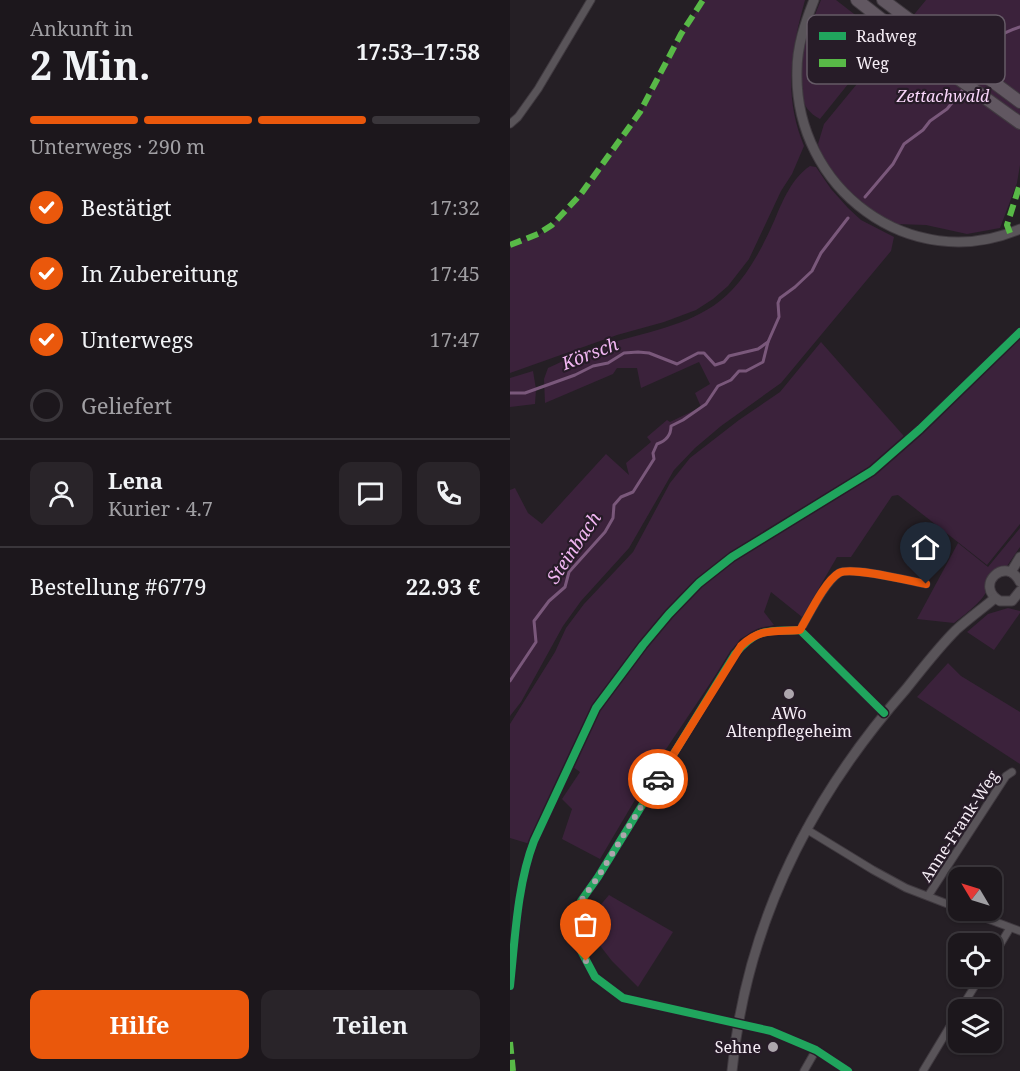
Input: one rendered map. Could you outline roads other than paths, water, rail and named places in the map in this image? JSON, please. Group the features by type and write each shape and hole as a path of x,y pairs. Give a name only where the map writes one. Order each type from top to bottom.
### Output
{"highway":[{"path":"857,0 876,15"},
{"path":"883,0 903,15"},
{"path":"966,84 1020,123"},
{"path":"996,84 1020,102"}],"street":[{"path":"510,124 518,117 538,89 591,0"},
{"path":"809,15 814,0"},
{"path":"807,22 801,40 796,71 801,110 810,143 816,156 836,184 864,212 907,233 937,241 962,243 987,239 1020,229"},
{"path":"1011,572 1020,558"},
{"path":"1019,596 1006,602 994,598 989,585 997,573 1004,571 1017,576 1020,582"},
{"path":"800,630 831,580 841,572 858,572 926,584"},
{"path":"732,1071 738,1024 754,959 775,894 806,829 851,756 884,713 955,631 994,598"},
{"path":"848,1071 816,1050 771,1031 623,998 595,977 578,945 579,911 581,901 735,654 748,640 759,633 775,629 800,630 884,713"},
{"name":"Anne-Frank-Weg","path":"928,896 1006,776 1012,772"},
{"path":"806,829 906,888 948,904"},
{"path":"992,921 1020,931"},
{"path":"1002,941 1010,928"},
{"path":"923,1071 948,1029"},
{"path":"804,1071 816,1050"}],"waterway":[{"name":"Körsch","path":"1005,34 1020,27"},
{"name":"Körsch","path":"865,197 893,164 904,144 947,109 964,88"},
{"name":"Körsch","path":"510,393 525,393 593,366 608,363 624,353 649,353 677,364 698,353 704,353 715,365 724,362 729,356 758,349 768,342 779,317 780,298 812,271 821,253 848,218"},
{"name":"Steinbach","path":"510,681 536,642 534,621 549,601 565,587 569,572 605,532 613,518 614,505 621,497 633,492 654,459 653,453 657,444 667,437 671,426 706,404 718,386 731,380 739,371 746,371 763,362 768,342"}],"place":[{"name":"AWo Altenpflegeheim","path":"789,694"},
{"name":"Sehne","path":"773,1047"}],"park label":[{"name":"Zettachwald","path":"943,96"}]}
